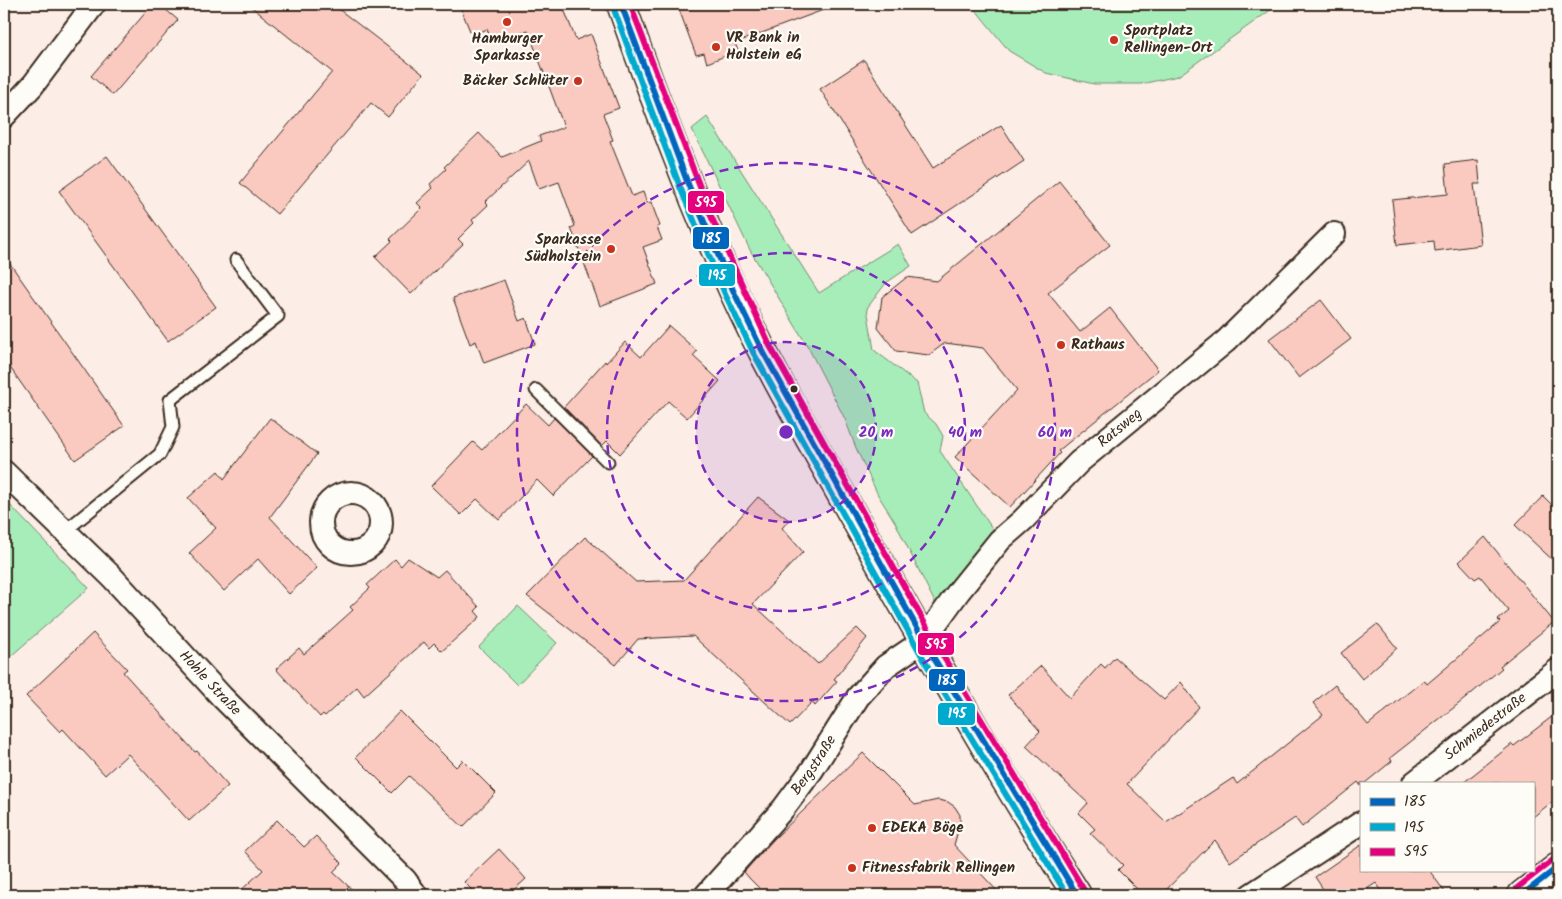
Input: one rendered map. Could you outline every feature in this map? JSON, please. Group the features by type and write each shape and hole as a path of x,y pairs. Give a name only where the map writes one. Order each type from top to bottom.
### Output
{"main road":[{"path":"621,4 693,196 734,291 773,372 923,640 1012,792 1077,895"},
{"path":"1522,895 1558,867"}],"street":[{"path":"4,116 34,85 94,4"},
{"name":"Ratsweg","path":"923,640 959,590 1000,540 1023,520 1078,462 1226,341 1334,234"},
{"name":"Hohle Straße","path":"4,472 112,576 222,697 405,880 416,895"},
{"name":"Bergstraße","path":"706,895 783,808 812,770 858,697 886,666 923,640"},
{"name":"Schmiedestraße","path":"1415,782 1558,670"},
{"path":"1251,895 1360,824"}],"lane":[{"path":"65,532 160,454 173,427 170,400 278,316 236,260"},
{"path":"536,390 608,462"}],"green space":[{"name":"Sportplatz Rellingen-Ort","path":"971,4 1279,4 1178,76 1141,84 1094,84 1046,73 1009,51"},
{"path":"707,117 819,293 898,244 911,266 886,283 867,308 874,350 917,383 924,413 936,424 943,436 940,451 1000,540 941,615 895,522 878,495 845,419 808,347 750,250 692,129"},
{"path":"8,503 89,588 4,662 4,504"},
{"path":"518,606 557,643 517,685 479,647"}],"building":[{"path":"153,4 159,4 178,20 113,95 91,76"},
{"path":"248,4 332,4 423,74 388,117 371,103 277,214 240,183 332,72"},
{"path":"459,4 562,4 576,40 591,34 619,108 603,114 613,140 610,141 632,196 643,192 647,203 651,202 660,226 657,227 662,240 643,247 657,284 600,306 571,228 575,226 559,182 539,189 529,161 485,202 488,205 472,220 474,223 458,239 463,244 411,294 375,257 392,241 390,239 422,208 417,203 433,188 430,184 446,169 444,167 479,133 502,157 541,141 539,136 564,127 528,30 492,43 487,29 472,36"},
{"path":"677,4 834,4 834,6 735,43 738,51 707,63 704,53 696,55"},
{"path":"864,60 933,168 1001,125 1024,161 912,235 820,89"},
{"path":"107,156 216,307 168,341 59,191"},
{"path":"1478,160 1480,184 1474,184 1481,245 1435,251 1434,241 1397,245 1392,200 1448,194 1445,164"},
{"name":"Rathaus","path":"1059,181 1110,245 1048,293 1080,332 1110,308 1158,370 1058,451 1060,453 1010,507 955,457 1017,390 983,348 945,343 929,355 896,351 878,328 882,297 907,277 937,281"},
{"path":"4,255 124,426 75,460 4,359"},
{"path":"504,280 519,321 526,318 535,344 484,363 476,341 470,344 453,298"},
{"path":"1321,300 1351,339 1299,378 1269,339"},
{"path":"669,326 697,351 693,356 720,381 687,418 668,401 620,454 607,441 602,446 564,407 605,361 606,363 625,342 641,357"},
{"path":"526,404 548,425 554,418 592,456 553,496 537,480 499,520 477,499 461,515 431,486 473,442 482,450"},
{"path":"270,418 317,454 270,517 317,568 289,594 258,559 224,591 189,553 216,528 188,498 218,471 224,479"},
{"path":"1543,496 1558,511 1558,565 1515,525"},
{"path":"758,497 789,520 782,528 803,552 753,604 818,664 857,628 867,638 834,679 837,681 815,706 812,702 790,725 693,636 638,639 616,665 527,596 585,537 636,582 684,580"},
{"path":"1485,537 1554,622 1500,666 1502,668 1466,698 1390,758 1392,761 1366,782 1360,782 1360,785 1358,782 1302,827 1295,818 1230,862 1215,840 1161,895 1143,895 1118,870 1123,865 1090,833 1095,829 1079,813 1088,803 1026,746 1040,731 1008,695 1041,666 1070,698 1101,664 1105,668 1115,657 1164,700 1181,682 1199,707 1127,784 1166,822 1233,778 1237,784 1323,715 1313,703 1335,685 1368,725 1424,680 1427,684 1500,622 1498,620 1509,611 1480,576 1475,579 1459,562"},
{"path":"408,558 437,577 445,570 479,607 475,611 480,617 442,651 434,643 429,648 424,642 364,696 357,687 325,716 323,714 320,717 276,669 299,648 304,654 353,610 350,607 370,588 367,585 395,559 401,566"},
{"path":"1376,625 1379,626 1397,648 1362,679 1341,653"},
{"path":"93,633 127,669 123,672 228,786 189,821 128,754 105,775 63,729 60,732 26,696"},
{"path":"400,711 456,767 463,760 496,793 463,827 409,776 392,793 356,757"},
{"path":"1558,712 1558,797 1534,816 1534,782 1464,782 1512,744 1514,746"},
{"name":"EDEKA Böge","path":"863,753 915,805 938,800 948,802 955,807 960,815 960,824 954,845 1001,895 766,895 750,879 744,872 774,839"},
{"path":"277,820 304,847 316,836 342,863 333,872 358,895 236,895 263,870 245,851"},
{"path":"1360,846 1360,872 1430,872 1447,895 1385,895 1376,883 1358,895 1327,895 1315,877"},
{"path":"499,849 526,879 508,895 477,895 464,882"}],"transit line":[{"name":"185","path":"621,4 688,184 733,290 761,348 935,660 1077,895"},
{"name":"595","path":"630,4 711,216 769,344 943,656 1084,890"},
{"name":"195","path":"613,7 680,187 725,294 753,352 927,665 1067,895"},
{"name":"595","path":"1517,888 1553,860"},
{"name":"185","path":"1522,895 1558,867"}],"place":[{"name":"Hamburger Sparkasse","path":"507,22"},
{"name":"Sportplatz Rellingen-Ort","path":"1114,40"},
{"name":"VR Bank in Holstein eG","path":"716,47"},
{"name":"Bäcker Schlüter","path":"578,81"},
{"name":"Sparkasse Südholstein","path":"611,249"},
{"name":"Rathaus","path":"1061,345"},
{"name":"EDEKA Böge","path":"872,828"},
{"name":"Fitnessfabrik Rellingen","path":"852,868"}]}
